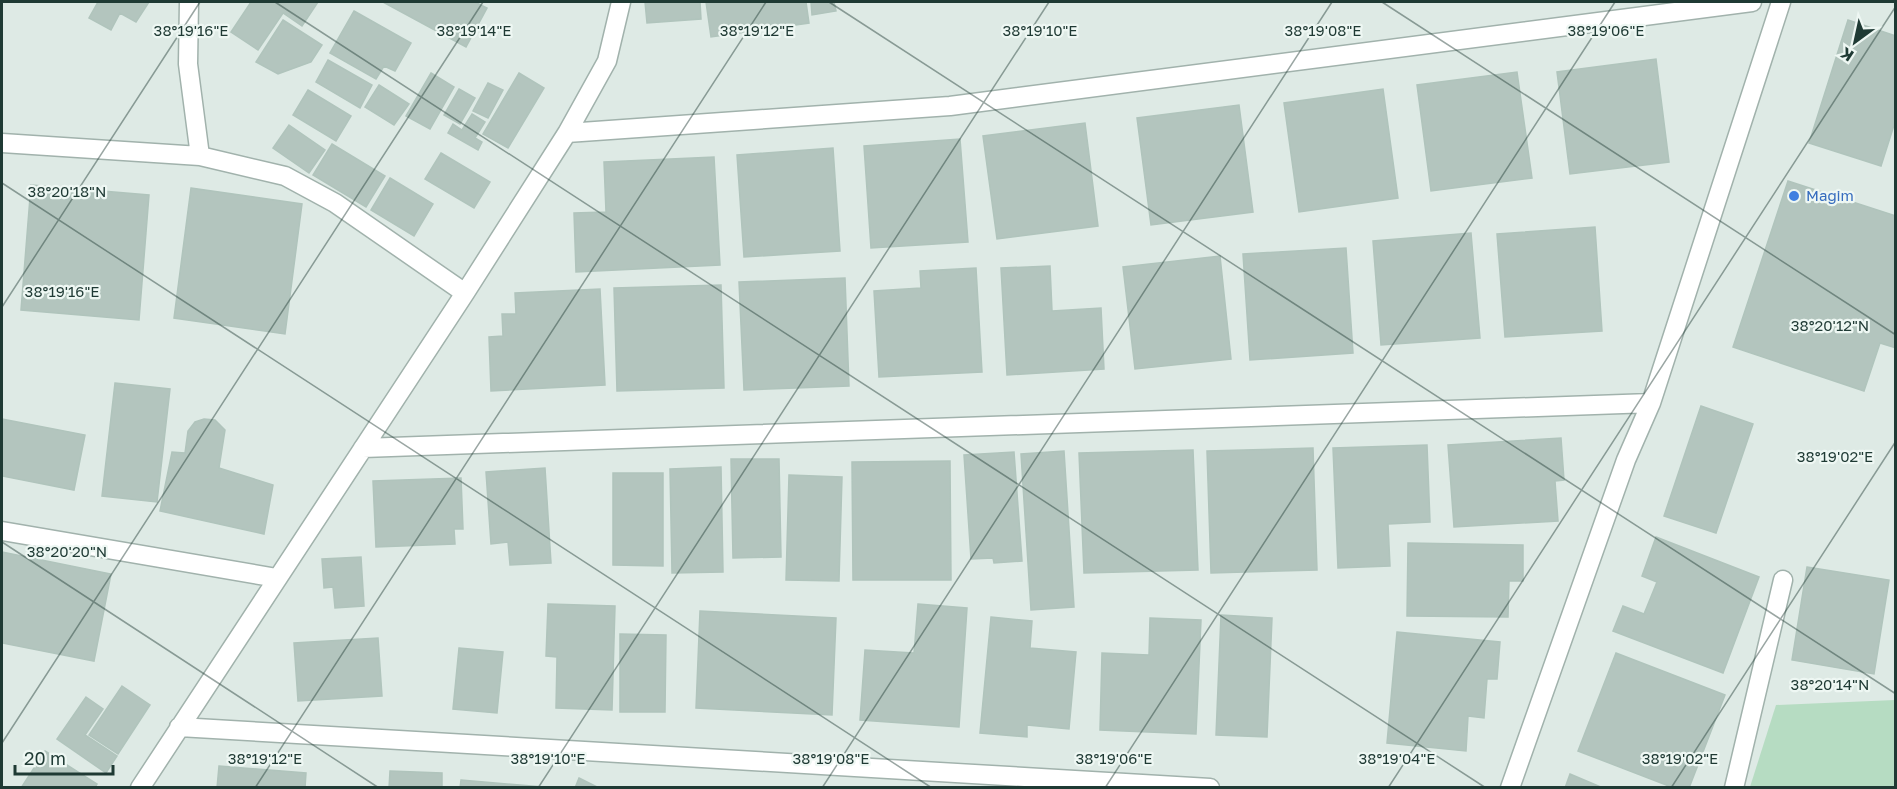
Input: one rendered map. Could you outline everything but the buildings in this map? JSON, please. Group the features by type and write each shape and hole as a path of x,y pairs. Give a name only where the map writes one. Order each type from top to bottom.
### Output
{"street":[{"path":"189,2 188,64 200,156"},
{"path":"140,788 465,293 567,133 607,61 621,2"},
{"path":"567,133 950,106 1752,2"},
{"path":"1510,788 1626,460 1651,403 1781,2"},
{"path":"2,143 200,156 285,176 335,203 465,293"},
{"path":"363,448 1651,403"},
{"path":"2,531 277,578"},
{"path":"1734,788 1783,580"},
{"path":"179,728 1210,788"}],"green space":[{"path":"1895,700 1895,787 1750,787 1776,705"}],"place":[{"name":"Magim","path":"1794,196"}]}
